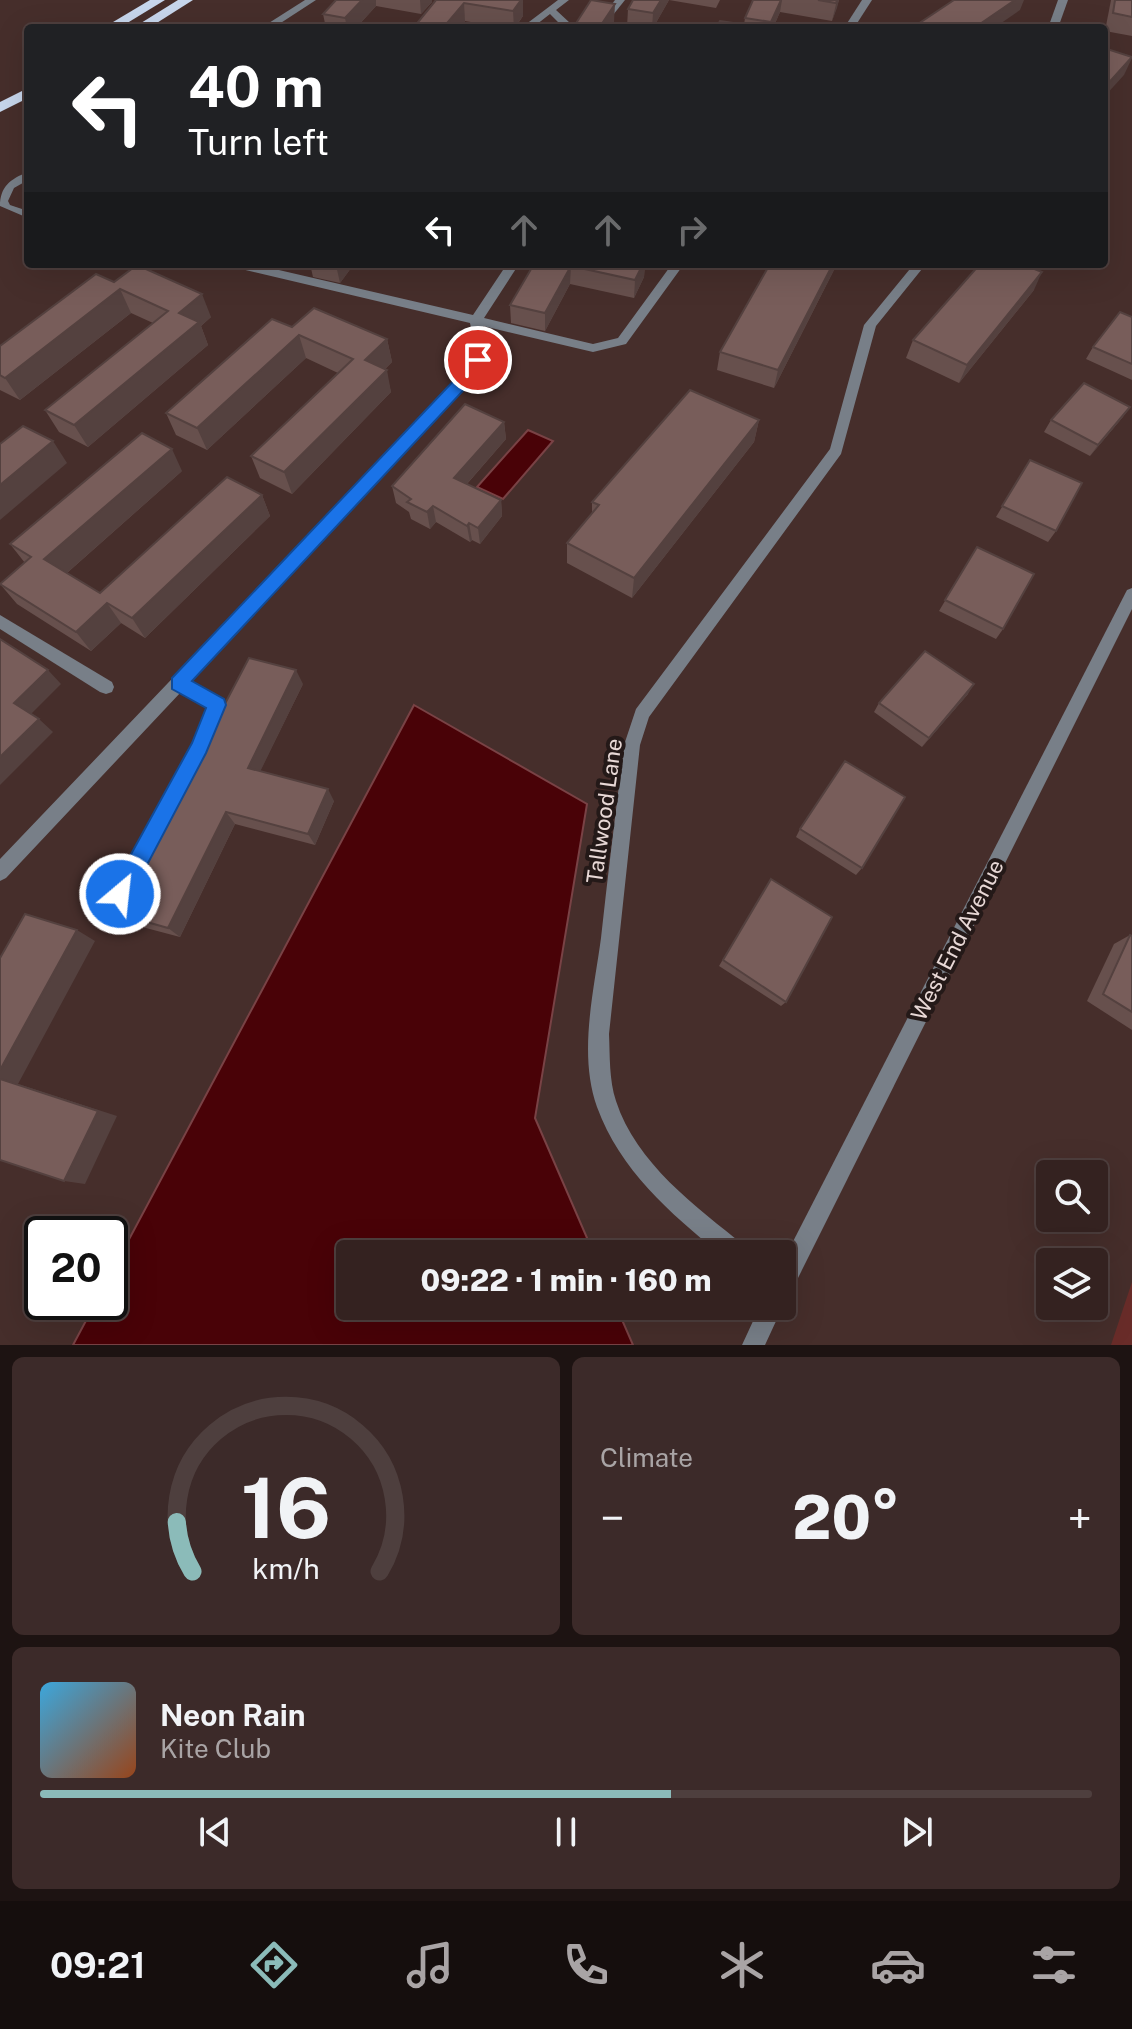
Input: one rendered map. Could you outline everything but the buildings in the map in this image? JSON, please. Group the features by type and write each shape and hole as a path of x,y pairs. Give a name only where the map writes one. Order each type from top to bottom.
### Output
{"highway":[{"path":"109,24 142,0"},
{"path":"117,24 159,0"},
{"path":"146,24 187,0"},
{"path":"0,91 24,77"},
{"path":"0,108 24,94"}],"street":[{"path":"272,24 311,0"},
{"path":"532,24 564,0"},
{"path":"610,13 620,0"},
{"path":"852,24 867,0"},
{"path":"1054,24 1063,0"},
{"path":"551,10 565,24"},
{"path":"24,177 10,186 2,201 6,207 24,214"},
{"path":"254,268 593,348 622,341 675,268"},
{"path":"296,278 304,268"},
{"path":"0,872 469,376 481,347 476,320 510,268"},
{"name":"Tallwood Lane","path":"720,1240 666,1196 642,1168 607,1107 601,1079 599,1034 632,745 642,714 836,450 870,325 917,268"},
{"name":"West End Avenue","path":"796,1258 1132,594"},
{"path":"0,621 106,687"},
{"path":"120,894 200,747 217,705 179,683"},
{"path":"753,1345 765,1320"}],"shaded area":[{"path":"528,430 553,441 503,499 477,487"},
{"path":"414,705 587,804 535,1118 588,1240 336,1240 336,1320 622,1320 633,1345 73,1345 86,1320 128,1320 128,1241"},
{"path":"1132,1282 1132,1345 1111,1345"}],"route":[{"path":"120,894 200,747 217,705 179,683 469,376 478,360"}]}
